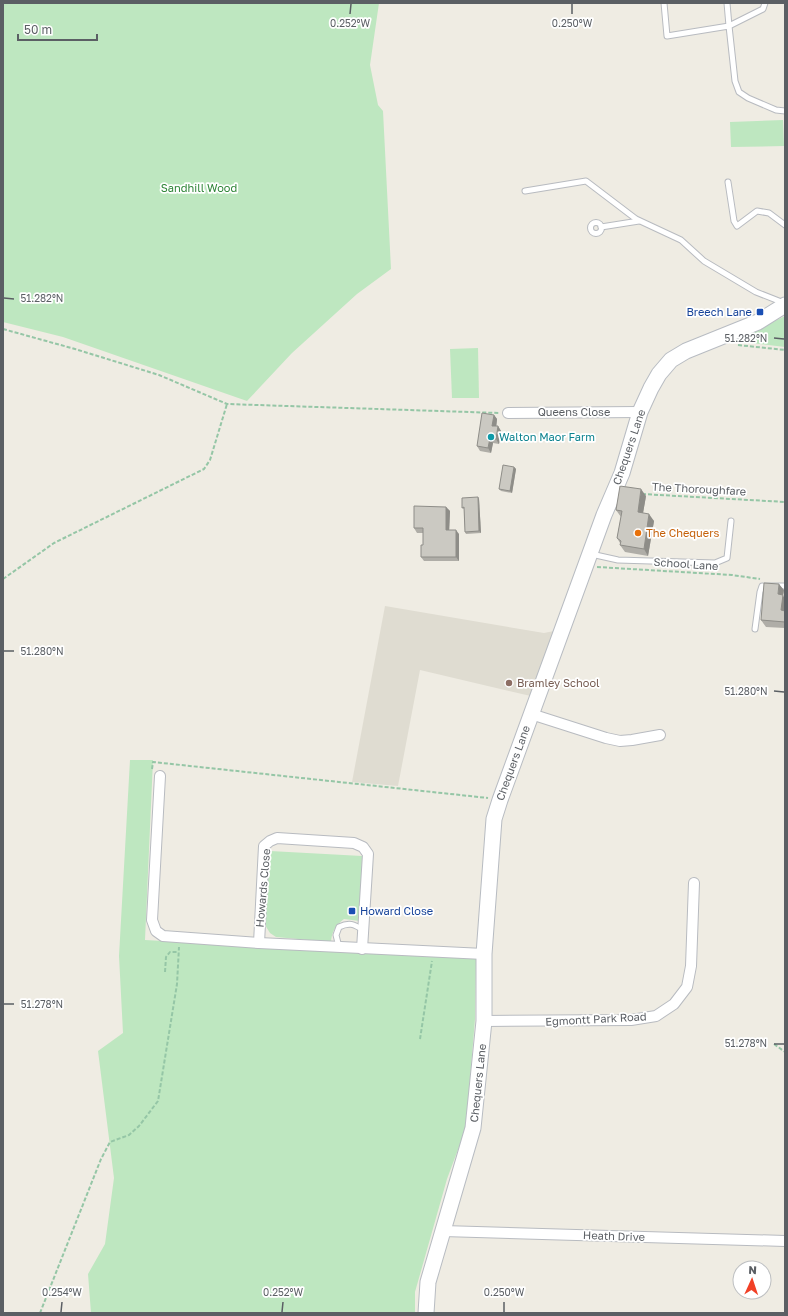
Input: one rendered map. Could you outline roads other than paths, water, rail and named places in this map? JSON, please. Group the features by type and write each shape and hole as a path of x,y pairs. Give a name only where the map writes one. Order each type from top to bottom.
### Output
{"main road":[{"name":"Chequers Lane","path":"426,1313 428,1282 473,1128 484,1022 484,954 494,819 500,800 604,515 622,473 640,412 659,374 671,360 686,351 758,322 785,304"}],"street":[{"name":"Queens Close","path":"508,413 640,412"},
{"path":"531,714 620,741 660,735"},
{"name":"Howards Close","path":"160,776 152,920 156,931 163,936 362,949 484,954"},
{"name":"Howards Close","path":"258,943 264,846 277,838 354,843 363,847 368,854 362,949"},
{"name":"Egmontt Park Road","path":"484,1022 631,1020 656,1016 674,1004 687,987 691,966 694,883"},
{"name":"Heath Drive","path":"443,1231 785,1241"}],"lane":[{"path":"664,3 667,36 729,26 763,9 765,3"},
{"path":"727,3 736,81 739,92 748,98 776,110 785,111"},
{"path":"525,191 586,181 636,219 681,240 704,261 756,292 785,304"},
{"path":"728,182 734,221 738,226 757,211 769,213 785,225"},
{"path":"601,227 640,221"},
{"path":"588,560 716,563 727,558 731,521"},
{"path":"755,629 762,586 785,586"},
{"path":"339,947 336,934 339,927 346,924 354,924 363,930"}],"place":[{"name":"Breech Lane","path":"760,312"},
{"name":"Walton Maor Farm","path":"491,437"},
{"name":"The Chequers","path":"638,533"},
{"name":"Bramley School","path":"509,683"},
{"name":"Howard Close","path":"352,911"}],"park label":[{"name":"Sandhill Wood","path":"199,188"}]}
